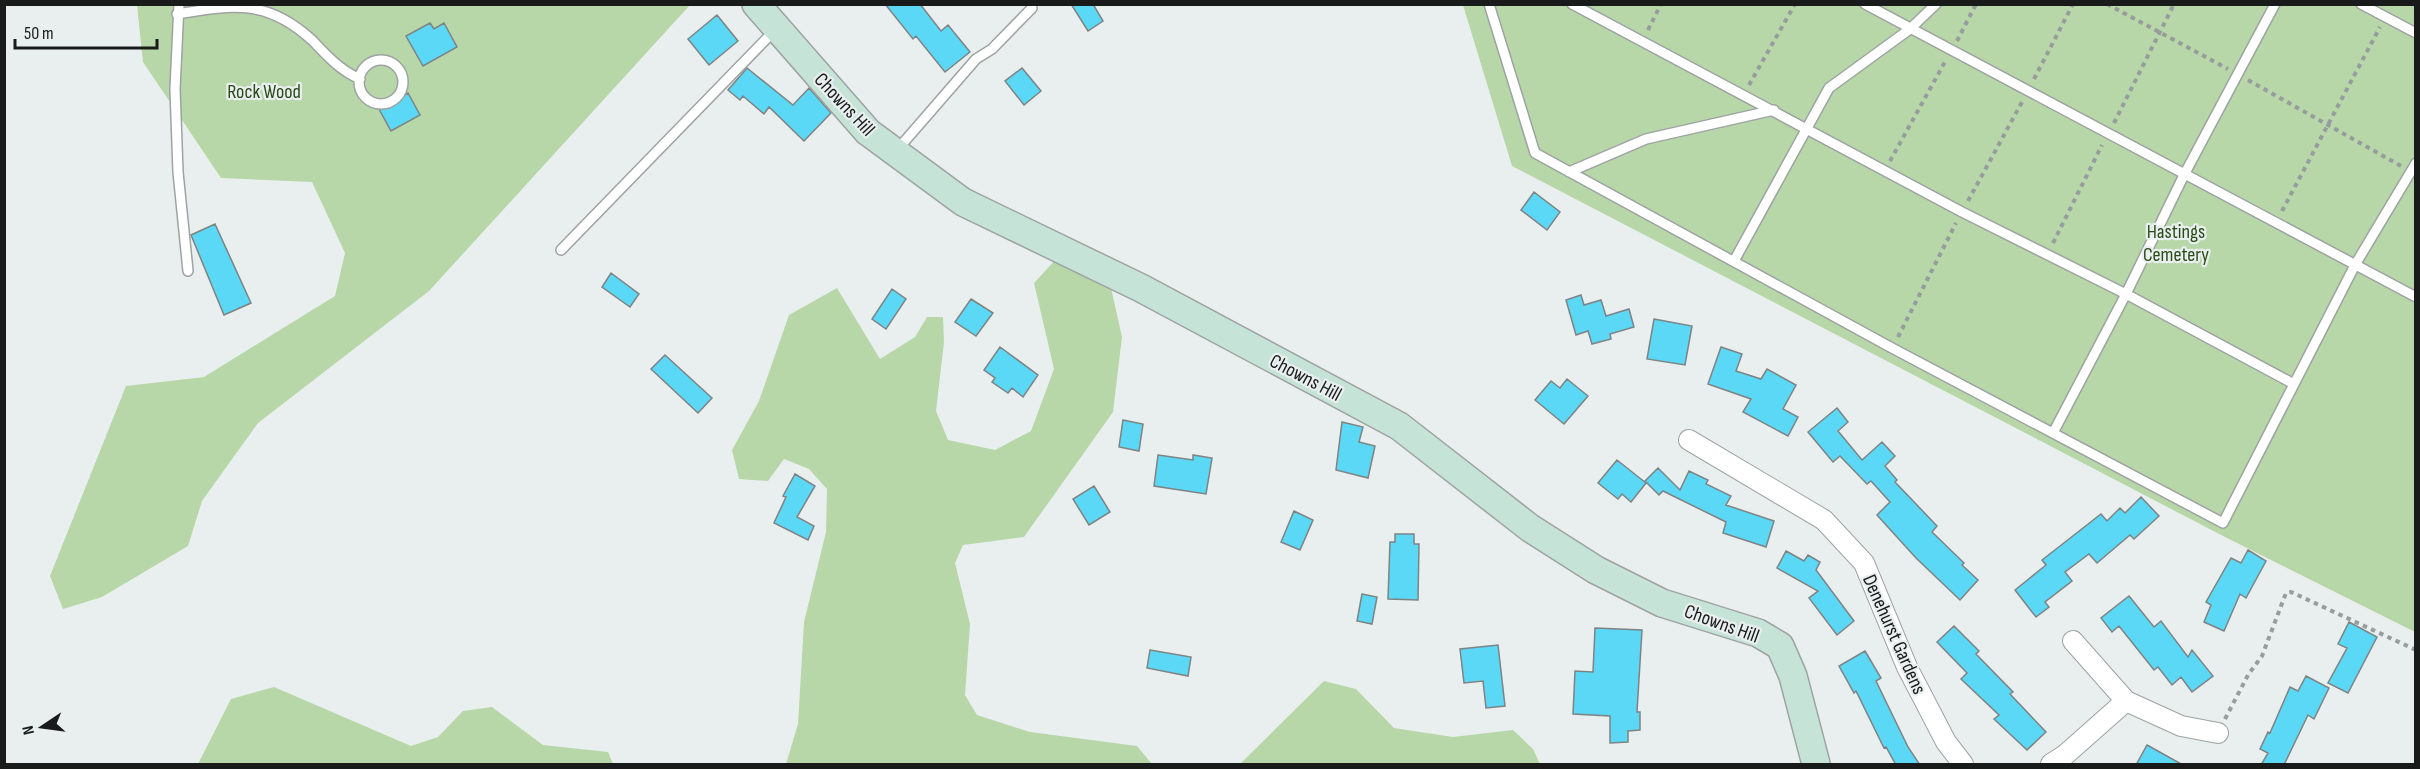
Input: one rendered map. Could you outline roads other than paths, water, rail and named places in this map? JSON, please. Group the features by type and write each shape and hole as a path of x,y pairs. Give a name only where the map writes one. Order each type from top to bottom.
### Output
{"street":[{"name":"Chowns Hill","path":"756,4 868,132 963,202 1141,288 1399,426 1530,528 1596,570 1662,603 1758,633 1780,646 1793,676 1816,765"},
{"name":"Denehurst Gardens","path":"1689,441 1824,520 1864,563 1907,667 1946,742 1963,765"},
{"path":"2073,641 2126,701 2181,726 2217,733"},
{"path":"2050,765 2082,741 2126,701"}],"lane":[{"path":"1489,4 1535,153 1892,348 2223,523 2355,265 2413,167"},
{"path":"1572,4 1962,212 2126,294 2294,384"},
{"path":"1865,4 2274,224 2415,297"},
{"path":"1734,261 1829,88 1910,29 1936,4"},
{"path":"2053,433 2126,294 2184,175 2240,75 2275,4"},
{"path":"2361,4 2415,33"},
{"path":"188,271 177,148 175,89 178,9 245,5 279,11 296,22 345,72 360,79"},
{"path":"895,152 976,59 992,49 1032,8"},
{"path":"561,250 777,28"},
{"path":"387,61 399,69 403,83 398,96 393,101 379,104 366,98 360,86 360,79 362,72 373,62 387,61"},
{"path":"1569,172 1646,139 1774,110"}],"park label":[{"name":"Rock Wood","path":"264,91"},
{"name":"Hastings Cemetery","path":"2176,242"}]}
